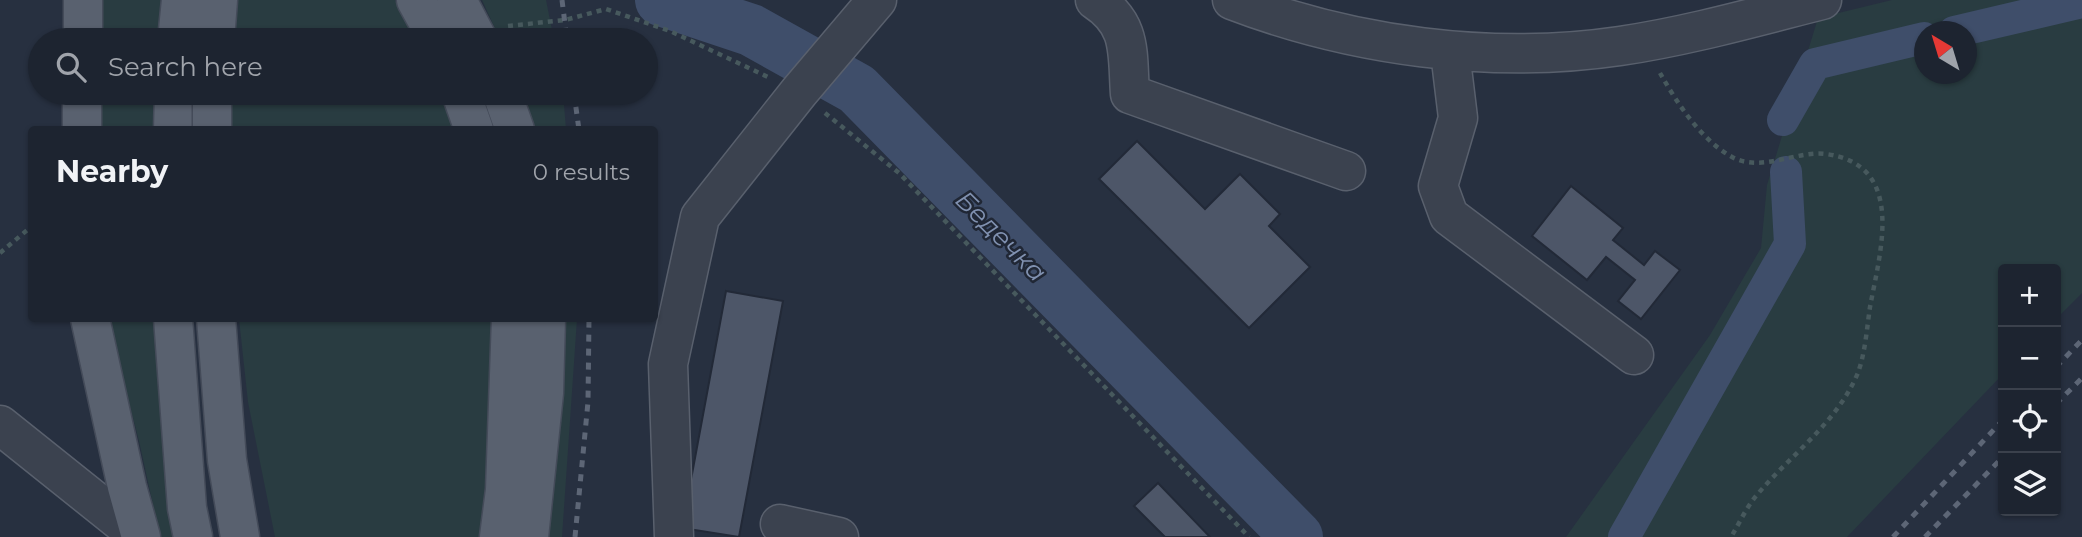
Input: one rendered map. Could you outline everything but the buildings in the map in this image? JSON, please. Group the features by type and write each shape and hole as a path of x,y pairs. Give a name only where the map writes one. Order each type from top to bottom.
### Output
{"main road":[{"path":"178,28 181,0"},
{"path":"216,28 218,0"},
{"path":"82,105 82,126"},
{"path":"173,126 174,105"},
{"path":"212,105 212,126"},
{"path":"465,105 473,126"},
{"path":"506,105 514,126"},
{"path":"91,322 140,537"},
{"path":"173,322 187,508 193,537"},
{"path":"216,322 227,460 240,537"},
{"path":"499,537 506,490 511,322"},
{"path":"529,537 544,393 547,322"},
{"path":"227,460 253,537"}],"street":[{"path":"1095,0 1118,19 1124,32 1130,94 1346,172"},
{"path":"1232,0 1267,13 1358,36 1450,52 1596,49 1681,35 1822,0"},
{"path":"674,537 668,364 700,217 868,10"},
{"path":"1450,52 1458,118 1438,186 1449,216 1634,355"},
{"path":"0,425 140,537"},
{"path":"780,524 839,537"}],"path":[{"path":"428,28 449,23 531,25 565,20 606,9 670,31 800,92 899,173 1249,537"},
{"path":"1642,42 1671,92 1706,136 1733,158 1758,163 1825,153 1862,166 1878,190 1884,230 1858,373 1833,416 1755,497 1731,537"},
{"path":"0,253 28,229"}],"green space":[{"path":"99,0 161,0 160,28 98,28"},
{"path":"238,0 395,0 410,28 236,28"},
{"path":"482,0 546,0 552,28 495,28"},
{"path":"1892,0 2082,0 2082,293 2061,314 2061,264 1998,264 1998,379 1847,537 1566,537 1710,335 1761,248 1767,185 1818,18"},
{"path":"97,105 155,105 154,126 97,126"},
{"path":"231,105 444,105 452,126 230,126"},
{"path":"526,105 564,105 566,126 533,126"},
{"path":"108,322 158,322 184,537 160,537 139,441"},
{"path":"239,322 493,322 485,537 275,537 248,402"},
{"path":"563,322 577,322 562,537 541,537"}],"waterway":[{"name":"Бедечка","path":"661,0 751,30 857,89 1297,537"},
{"path":"1977,27 2082,2"},
{"path":"1783,120 1815,64 1914,40"},
{"path":"1624,537 1790,244 1786,172"}],"railway":[{"path":"562,0 566,28"},
{"path":"576,105 578,126"},
{"path":"575,537 588,402 589,322"},
{"path":"2061,362 2082,340"},
{"path":"2061,399 2082,378"},
{"path":"1893,537 1998,425"},
{"path":"1925,537 1998,462"}]}
